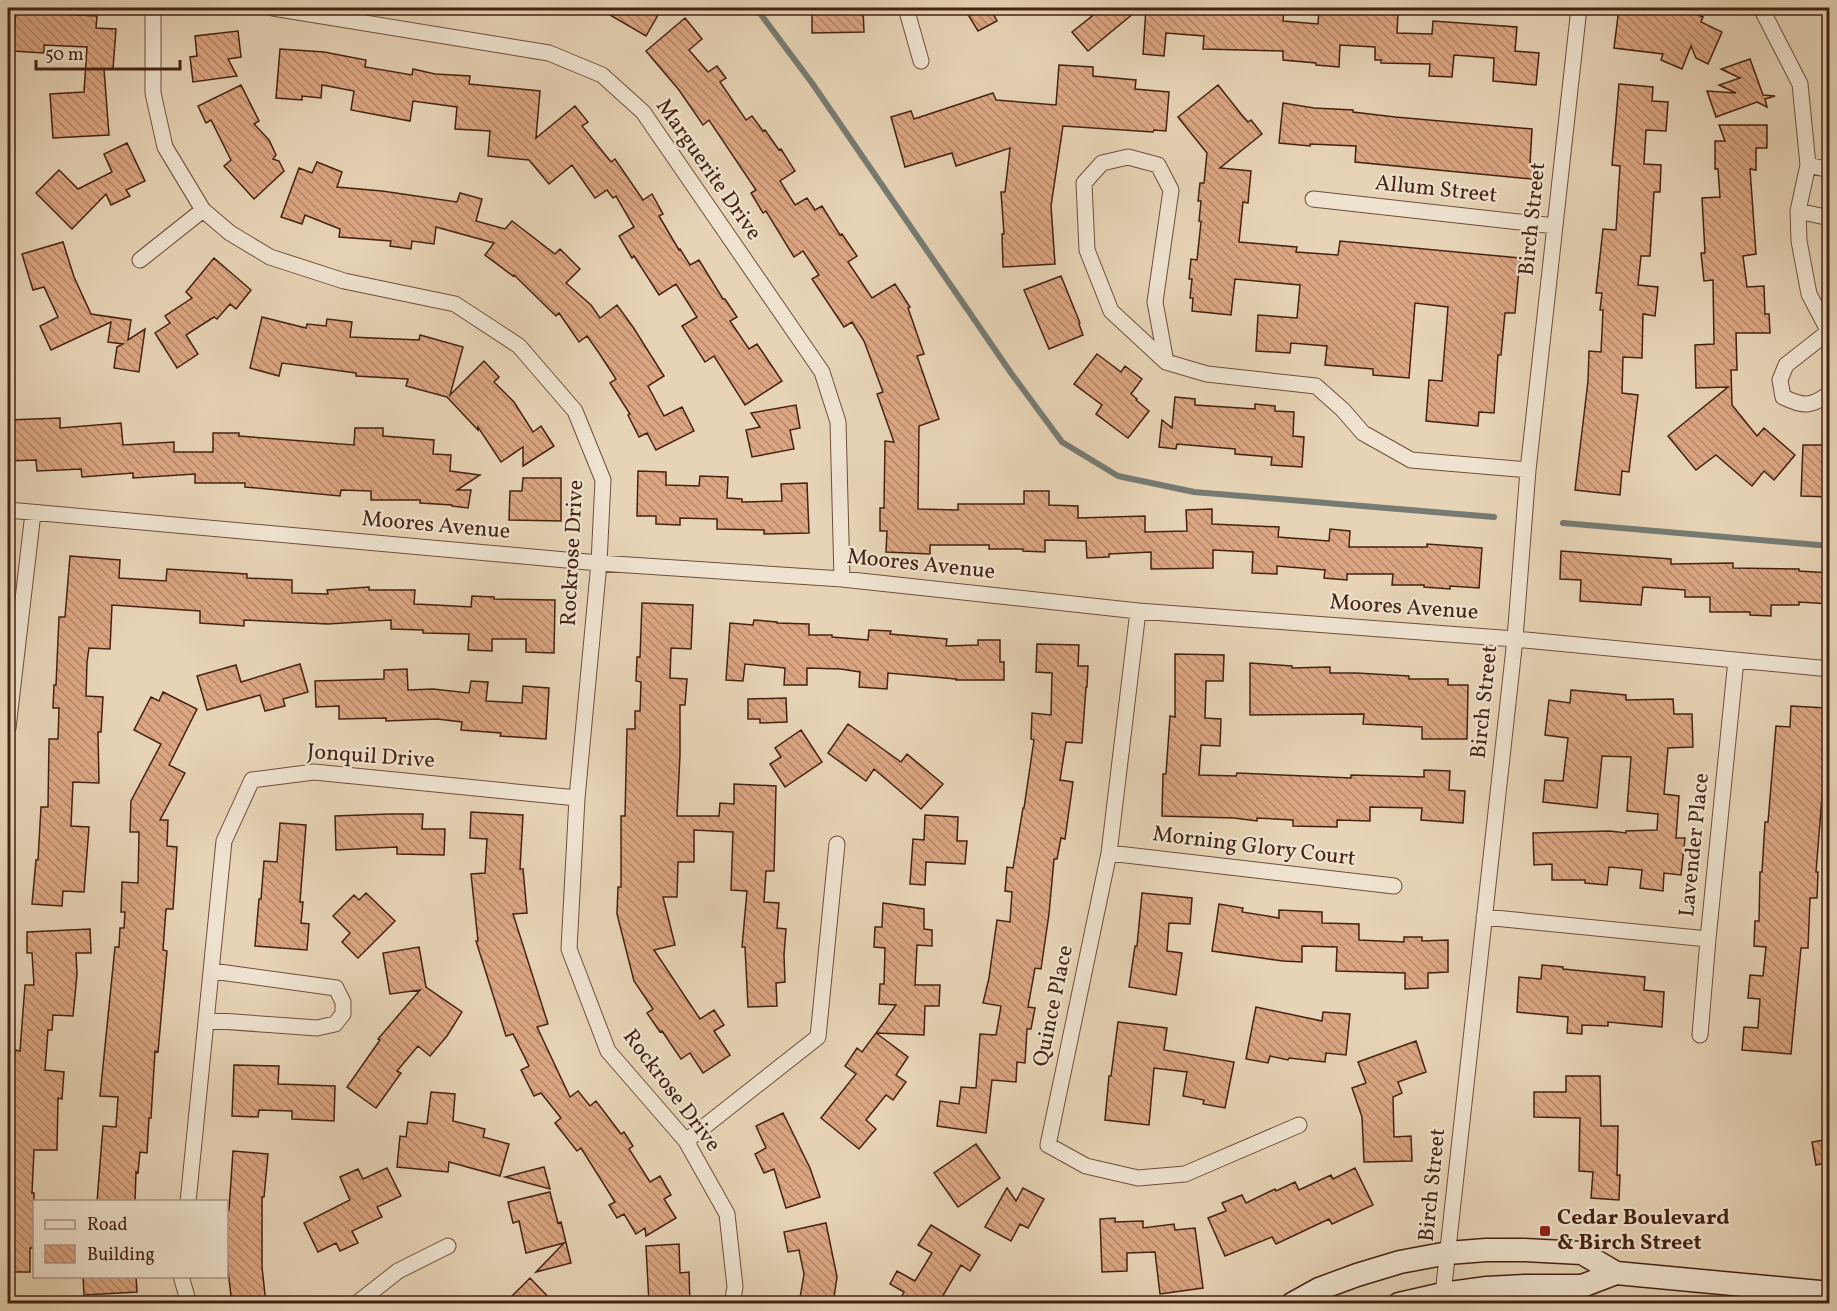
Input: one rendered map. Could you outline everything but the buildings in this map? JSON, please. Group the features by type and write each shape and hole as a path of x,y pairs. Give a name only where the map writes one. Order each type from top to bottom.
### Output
{"main road":[{"path":"1292,1304 1320,1289 1400,1262 1448,1253 1524,1250 1581,1253 1616,1273 1830,1293"},
{"path":"1398,1304 1443,1294 1525,1286 1582,1286 1616,1273"}],"street":[{"name":"Rockrose Drive","path":"153,8 153,93 165,147 203,210 230,233 270,257 344,281 455,304 519,346 575,411 603,480 599,563 577,798 569,949 608,1051 686,1141 727,1214 735,1287 732,1304"},
{"name":"Marguerite Drive","path":"273,8 549,53 602,75 643,112 822,372 838,422 842,579"},
{"path":"906,8 921,61"},
{"name":"Birch Street","path":"1443,1294 1515,639 1528,470 1580,8"},
{"path":"1761,8 1800,84 1808,165 1798,211 1799,241 1809,294 1829,333 1786,365 1780,380 1783,397 1797,404 1816,404 1830,393"},
{"path":"1166,362 1155,302 1171,190 1158,165 1128,157 1102,163 1084,183 1088,250 1111,311 1166,362 1207,374 1316,386 1343,410 1363,433 1411,460 1528,470"},
{"path":"1808,165 1830,170"},
{"name":"Allum Street","path":"1313,200 1555,226"},
{"path":"141,260 203,210"},
{"path":"1798,211 1830,218"},
{"name":"Moores Avenue","path":"8,510 599,563 842,579 1138,611 1515,639 1830,669"},
{"path":"8,728 33,513"},
{"name":"Quince Place","path":"1138,611 1109,853 1048,1145 1086,1166 1138,1178 1185,1174 1299,1125"},
{"name":"Lavender Place","path":"1700,1035 1736,660"},
{"name":"Jonquil Drive","path":"188,1200 224,841 252,780 314,772 577,798"},
{"path":"686,1141 818,1037 837,844"},
{"name":"Morning Glory Court","path":"1109,853 1394,886"},
{"path":"1484,917 1708,939"},
{"path":"206,1020 317,1028 335,1024 343,1014 343,1002 336,988 212,971"},
{"path":"356,1304 398,1271 448,1246"},
{"path":"182,1278 189,1304"}],"waterway":[{"path":"756,8 812,83 1011,373 1062,442 1118,476 1194,492 1494,517"},
{"path":"1563,523 1830,546"}],"place":[{"name":"Cedar Boulevard & Birch Street","path":"1545,1231"}]}
